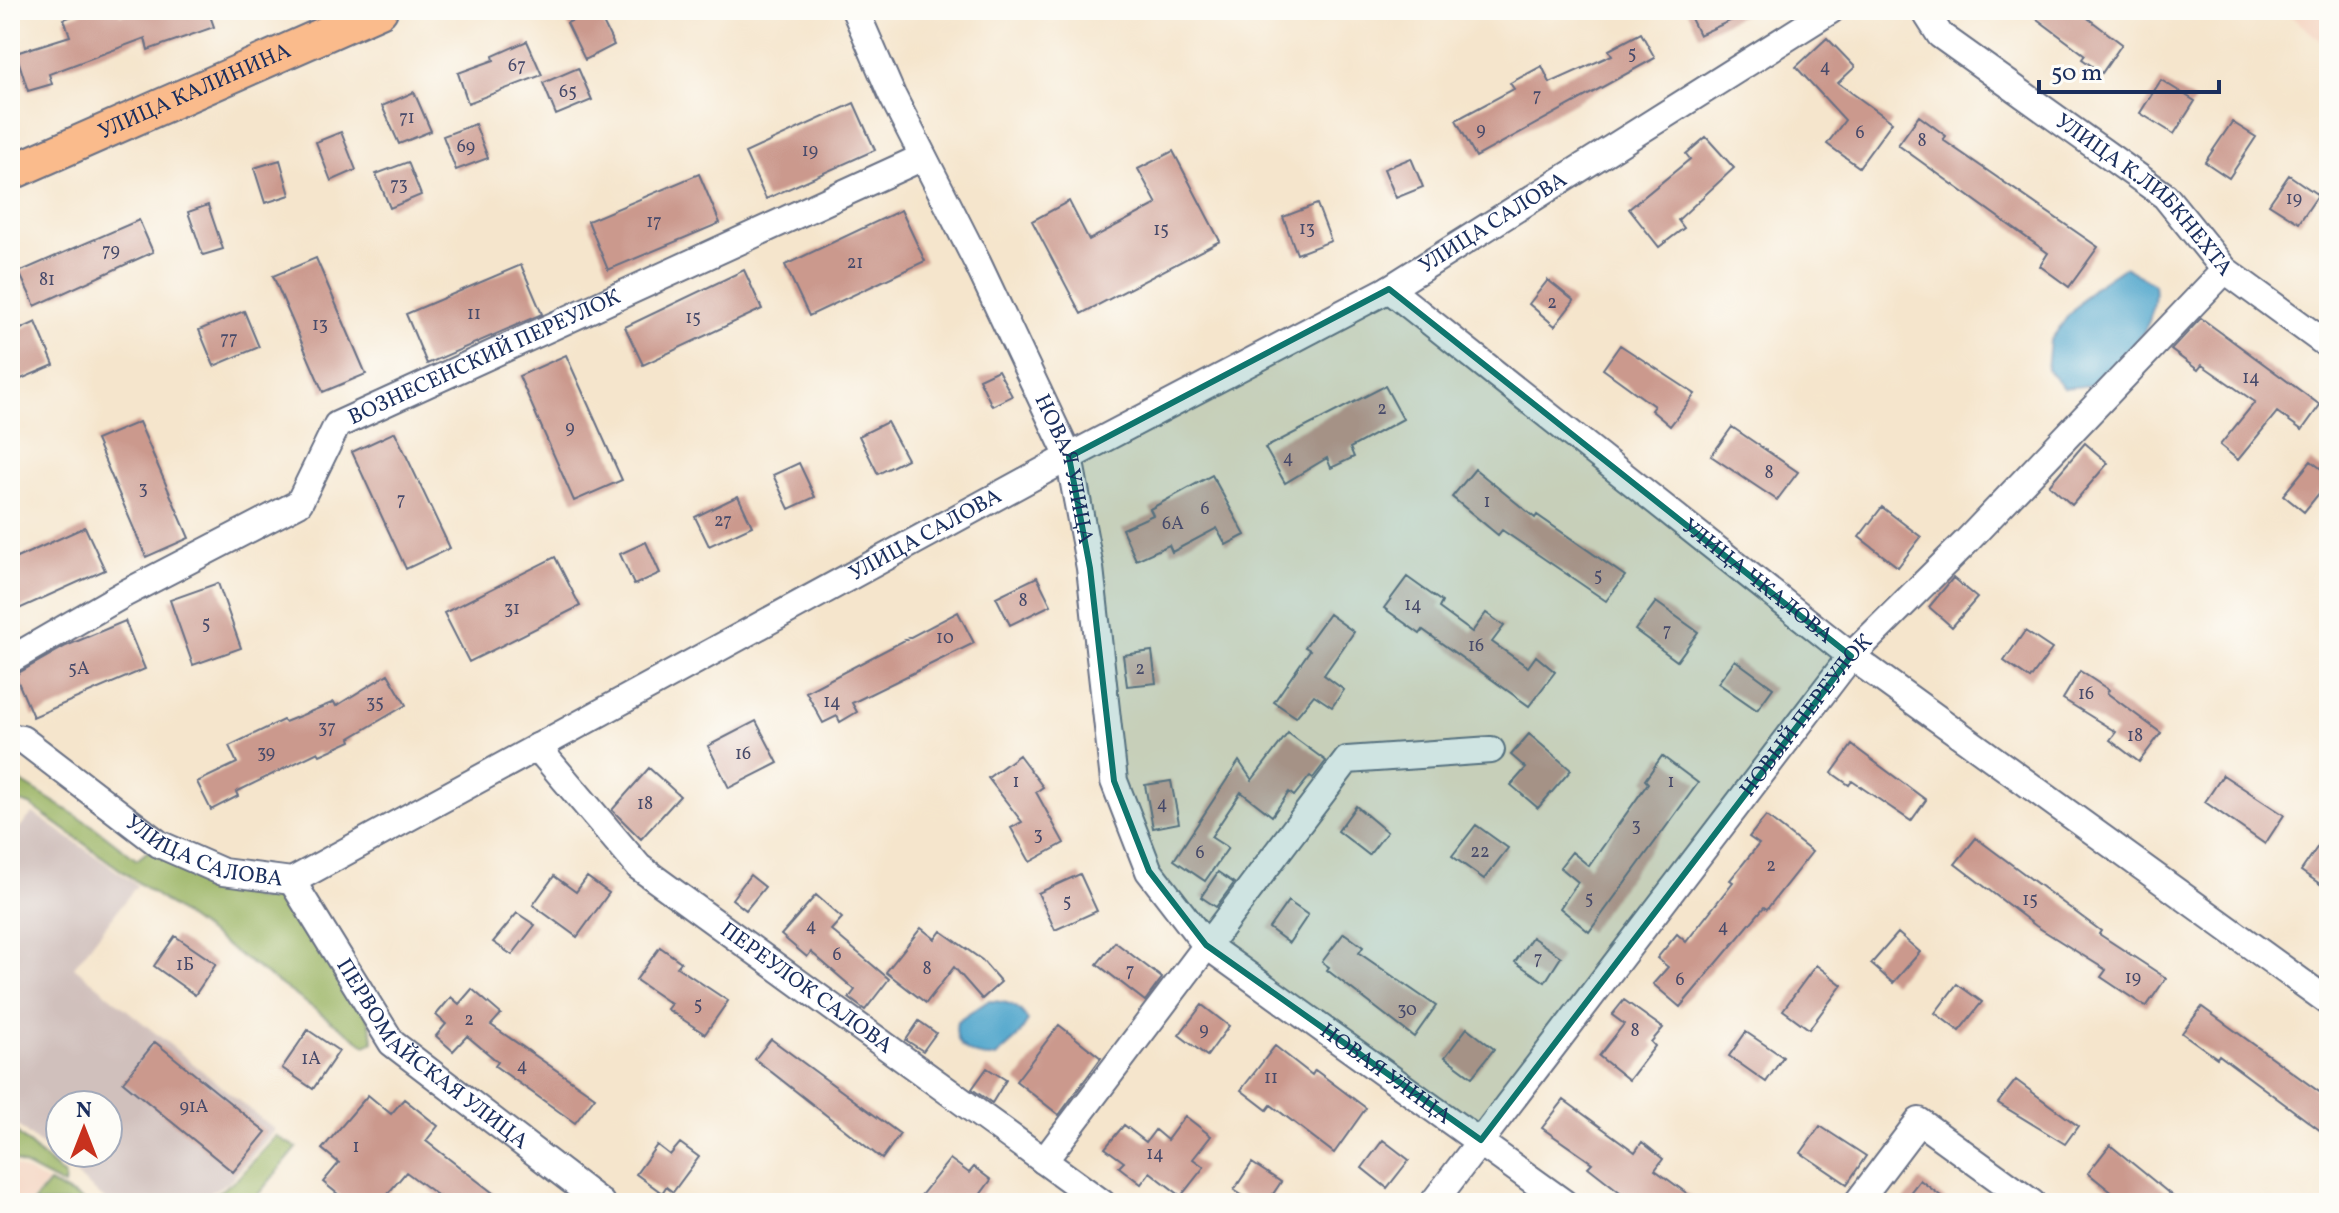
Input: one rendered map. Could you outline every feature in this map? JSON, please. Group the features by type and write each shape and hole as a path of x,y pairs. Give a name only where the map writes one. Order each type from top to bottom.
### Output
{"main road":[{"name":"УЛИЦА КАЛИНИНА","path":"10,173 380,10"}],"street":[{"name":"НОВАЯ УЛИЦА","path":"855,10 1069,457 1090,568 1114,781 1149,871 1206,945 1481,1140 1564,1203"},
{"name":"УЛИЦА САЛОВА","path":"10,737 22,739 159,844 223,872 292,881 1069,457 1389,289 1752,56 1831,10"},
{"name":"УЛИЦА К.ЛИБКНЕХТА","path":"1924,10 1940,35 2165,196 2225,270 2329,346"},
{"name":"ВОЗНЕСЕНСКИЙ ПЕРЕУЛОК","path":"10,660 124,594 299,503 337,425 923,157"},
{"name":"НОВЫЙ ПЕРЕУЛОК","path":"1433,1203 1851,656 1966,542 2225,270"},
{"name":"УЛИЦА ЧКАЛОВА","path":"1389,289 1851,656 2329,1002"},
{"name":"ПЕРЕУЛОК САЛОВА","path":"537,747 639,867 1102,1203"},
{"path":"1044,1161 1347,760 1491,750"},
{"name":"ПЕРВОМАЙСКАЯ УЛИЦА","path":"292,881 392,1043 601,1203"},
{"path":"1857,1203 1919,1121 2032,1203"}],"highlighted area":[{"path":"1389,289 1851,656 1481,1140 1206,945 1149,871 1114,781 1090,568 1069,457"}],"shaded area":[{"path":"2284,10 2329,10 2329,48"},
{"path":"33,813 137,885 74,967 275,1130 229,1182 191,1203 109,1203 69,1169 124,1169 124,1089 44,1089 44,1148 10,1119 10,838"},
{"path":"10,1163 88,1203 47,1183 29,1203 10,1203"}],"green space":[{"path":"10,775 93,826 137,860 148,851 234,885 256,899 276,899 320,947 350,986 370,1025 373,1042 365,1045 30,805 10,799"},
{"path":"10,1127 44,1158 44,1169 56,1169 65,1177 64,1186 10,1158"},
{"path":"276,1136 297,1148 251,1203 203,1203 238,1178"},
{"path":"49,1183 88,1203 32,1203"}],"water":[{"path":"2124,267 2154,284 2155,299 2147,326 2102,384 2064,388 2047,370 2050,341 2094,287"},
{"path":"988,1001 1011,1005 1028,1021 1017,1038 996,1057 980,1056 966,1050 956,1031 957,1022"}],"building":[{"path":"89,10 118,10 120,15 136,10 208,10 214,27 148,50 145,38 49,74 52,84 28,91 16,53 70,36 64,19"},
{"path":"597,10 614,45 585,60 567,23"},
{"path":"1687,10 1754,10 1699,35"},
{"path":"2025,10 2077,10 2122,44 2102,73 2082,59 2085,55"},
{"path":"1641,33 1655,58 1476,157 1456,120 1514,89 1510,83 1542,66 1550,83 1612,55 1609,50"},
{"path":"1827,38 1855,67 1838,83 1892,122 1859,167 1827,144 1845,120 1796,67"},
{"path":"527,41 542,75 468,103 458,73 494,60 493,56"},
{"path":"578,68 592,100 556,115 543,83"},
{"path":"2161,80 2195,101 2174,134 2140,113"},
{"path":"414,92 431,131 399,144 382,106"},
{"path":"854,103 875,150 766,199 745,153"},
{"path":"1919,116 1946,136 1943,140 2098,247 2069,287 2040,266 2048,253 1898,145"},
{"path":"2232,122 2256,137 2229,178 2205,162"},
{"path":"475,124 488,158 456,170 443,136"},
{"path":"341,132 356,170 331,181 316,142"},
{"path":"1706,137 1734,168 1678,220 1684,228 1659,247 1629,209 1690,159 1686,154"},
{"path":"1173,151 1220,241 1081,314 1032,221 1069,201 1089,240 1157,204 1138,169"},
{"path":"1411,158 1423,187 1396,198 1384,169"},
{"path":"280,160 290,195 265,203 254,168"},
{"path":"408,162 421,195 390,208 376,174"},
{"path":"699,174 720,223 608,270 588,221"},
{"path":"2289,175 2318,195 2299,223 2269,204"},
{"path":"1317,204 1331,241 1297,254 1283,217"},
{"path":"208,205 223,249 203,255 188,212"},
{"path":"901,210 925,261 809,316 785,265"},
{"path":"139,220 153,252 35,306 19,272"},
{"path":"316,258 366,374 323,392 273,276"},
{"path":"521,265 542,314 427,364 406,314"},
{"path":"744,270 762,309 643,365 625,327"},
{"path":"1548,280 1574,301 1555,326 1529,304"},
{"path":"244,311 259,347 214,366 199,330"},
{"path":"2201,318 2320,405 2302,430 2277,412 2238,460 2220,445 2255,402 2202,365 2198,370 2171,350"},
{"path":"36,322 54,365 14,382 10,372 10,334"},
{"path":"1620,345 1695,394 1670,426 1651,410 1654,406 1603,369"},
{"path":"566,355 622,480 574,501 519,376"},
{"path":"998,370 1012,396 992,406 979,379"},
{"path":"1385,386 1403,419 1350,448 1354,457 1331,468 1327,458 1285,483 1265,448"},
{"path":"139,422 189,538 146,557 96,440"},
{"path":"887,422 907,459 878,474 859,436"},
{"path":"1732,427 1798,472 1777,500 1711,456"},
{"path":"395,432 450,548 406,569 352,452"},
{"path":"2085,443 2108,463 2072,505 2049,485"},
{"path":"2311,461 2329,475 2329,481 2304,512 2283,495"},
{"path":"799,463 815,497 789,509 773,475"},
{"path":"1475,469 1535,518 1537,515 1625,576 1606,601 1502,530 1498,535 1452,497"},
{"path":"1212,475 1245,535 1226,545 1217,528 1172,552 1169,545 1136,560 1122,529 1153,515 1150,509"},
{"path":"738,496 752,526 709,546 695,517"},
{"path":"1882,507 1921,537 1898,567 1859,537"},
{"path":"85,527 105,570 10,613 10,561"},
{"path":"646,542 660,573 634,585 620,554"},
{"path":"555,557 580,606 469,662 444,613"},
{"path":"1037,577 1051,605 1010,625 996,597"},
{"path":"1407,577 1442,602 1439,608 1472,632 1486,613 1504,626 1492,642 1528,667 1536,656 1555,672 1529,706 1423,630 1420,634 1384,608"},
{"path":"1953,578 1977,598 1952,627 1929,607"},
{"path":"218,583 241,648 193,665 170,600"},
{"path":"1656,602 1698,632 1677,661 1635,630"},
{"path":"958,612 974,643 852,703 857,712 840,722 837,716 823,723 806,692"},
{"path":"1329,614 1354,632 1324,675 1344,690 1332,707 1314,695 1296,717 1274,702 1310,650 1305,647"},
{"path":"125,621 145,669 33,717 15,675 66,646"},
{"path":"2025,631 2052,649 2030,679 2004,661"},
{"path":"1152,651 1156,683 1127,686 1123,655"},
{"path":"1735,660 1773,688 1757,710 1718,683"},
{"path":"2080,671 2109,690 2107,693 2161,733 2139,762 2110,740 2116,732 2063,699"},
{"path":"388,674 406,705 350,738 351,741 320,755 318,752 236,792 238,796 211,810 197,782 237,763 229,746 283,720 285,722 334,702 336,706"},
{"path":"756,721 778,763 729,788 708,746"},
{"path":"1288,733 1326,761 1313,778 1310,776 1294,796 1289,792 1272,816 1241,792 1211,837 1228,848 1205,881 1174,860 1239,761 1252,780"},
{"path":"1529,734 1571,770 1538,808 1511,785 1526,768 1511,755"},
{"path":"1852,745 1926,800 1911,821 1852,781 1849,785 1832,773"},
{"path":"1019,755 1043,787 1036,792 1064,843 1030,862 1011,828 1022,822 988,778"},
{"path":"1662,756 1698,783 1589,932 1560,908 1578,882 1560,867 1572,852 1589,866 1648,783 1645,780"},
{"path":"649,768 680,796 641,839 612,810"},
{"path":"2223,775 2284,815 2265,844 2205,802"},
{"path":"1171,781 1179,823 1153,828 1145,785"},
{"path":"1356,806 1387,832 1369,855 1338,831"},
{"path":"1766,816 1812,852 1767,909 1764,907 1680,1007 1653,984 1668,967 1657,958 1677,934 1686,942 1733,882 1730,880 1759,844 1749,837"},
{"path":"1476,825 1508,848 1484,879 1452,856"},
{"path":"2329,830 2329,890 2301,871"},
{"path":"1976,838 2101,931 2099,934 2166,978 2146,1007 2101,977 2106,970 2036,926 1955,864"},
{"path":"1218,872 1234,883 1216,907 1201,897"},
{"path":"1080,874 1097,911 1055,930 1038,893"},
{"path":"750,875 765,887 746,910 732,899"},
{"path":"554,876 576,892 587,877 609,893 577,937 533,905"},
{"path":"816,895 842,918 831,930 889,979 865,1010 849,998 855,990 811,952 807,957 781,935"},
{"path":"1288,901 1308,915 1289,943 1269,928"},
{"path":"517,913 535,925 512,955 493,942"},
{"path":"921,928 935,939 941,931 982,960 1001,982 982,999 954,967 926,1003 886,972"},
{"path":"1344,933 1363,947 1359,953 1436,1006 1414,1037 1327,970 1329,967 1322,962"},
{"path":"1898,933 1920,952 1893,983 1871,964"},
{"path":"175,936 216,964 195,995 154,966"},
{"path":"1532,937 1561,957 1545,982 1515,962"},
{"path":"1115,942 1162,978 1145,1001 1097,964"},
{"path":"660,947 681,962 677,967 728,1001 705,1034 667,1009 671,1004 636,980"},
{"path":"1816,965 1842,985 1809,1029 1783,1010"},
{"path":"1957,984 1982,1002 1959,1031 1935,1013"},
{"path":"472,989 501,1014 491,1025 595,1097 575,1123 495,1066 498,1062 467,1036 453,1051 436,1036 446,1024 436,1015 451,997 459,1004"},
{"path":"1624,1000 1663,1028 1651,1042 1655,1046 1629,1080 1599,1056 1624,1024 1612,1015"},
{"path":"1202,1005 1229,1026 1207,1056 1179,1035"},
{"path":"2202,1007 2329,1099 2329,1137 2219,1055 2217,1058 2182,1033"},
{"path":"919,1021 936,1033 923,1051 906,1040"},
{"path":"1059,1025 1101,1058 1059,1115 1016,1081"},
{"path":"1467,1028 1494,1049 1472,1077 1445,1057"},
{"path":"308,1030 339,1051 313,1089 282,1068"},
{"path":"1746,1032 1783,1057 1766,1082 1729,1056"},
{"path":"771,1039 900,1134 882,1159 755,1059"},
{"path":"155,1042 266,1132 233,1172 123,1082"},
{"path":"1275,1046 1312,1075 1315,1070 1366,1108 1334,1153 1271,1105 1267,1110 1241,1090"},
{"path":"987,1068 1006,1080 992,1103 972,1089"},
{"path":"2016,1080 2078,1126 2065,1144 1998,1103"},
{"path":"368,1095 391,1114 404,1099 438,1126 426,1141 506,1203 448,1203 406,1172 380,1203 349,1203 323,1182 339,1163 322,1149"},
{"path":"1564,1100 1635,1152 1642,1142 1663,1159 1655,1170 1700,1203 1634,1203 1588,1167 1592,1163 1542,1128"},
{"path":"1185,1116 1211,1136 1193,1159 1204,1167 1181,1196 1150,1172 1141,1184 1119,1167 1124,1162 1105,1148 1124,1125 1146,1142 1155,1130 1167,1140"},
{"path":"1820,1126 1866,1156 1847,1184 1801,1153"},
{"path":"1383,1140 1409,1160 1387,1188 1362,1168"},
{"path":"680,1143 699,1157 673,1192 666,1187 662,1193 636,1174 657,1145 670,1155"},
{"path":"2110,1145 2181,1203 2125,1203 2088,1173"},
{"path":"950,1159 969,1173 974,1167 991,1180 974,1203 915,1203"},
{"path":"1252,1163 1281,1182 1267,1203 1254,1203 1234,1190"},
{"path":"1920,1180 1950,1203 1902,1203"}]}
